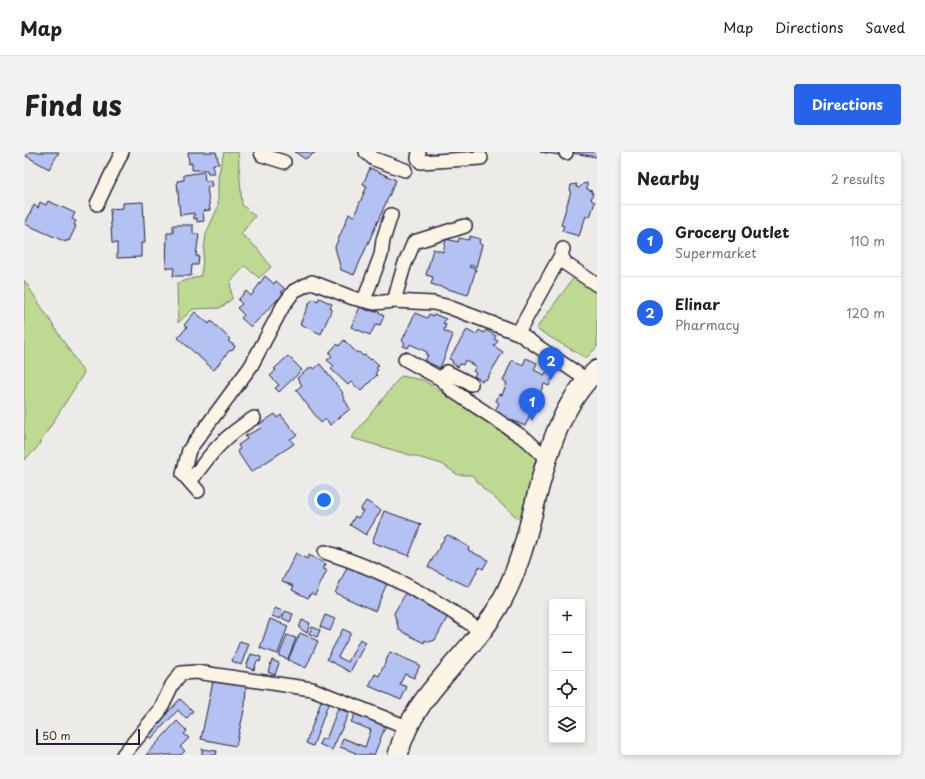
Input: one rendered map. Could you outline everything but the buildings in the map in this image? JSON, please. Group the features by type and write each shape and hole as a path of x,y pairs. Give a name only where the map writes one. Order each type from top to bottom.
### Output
{"main road":[{"path":"398,755 407,727 419,706 482,632 502,601 509,587 522,549 547,459 564,414 592,375"}],"street":[{"path":"97,204 122,152"},
{"path":"261,152 262,155 284,162"},
{"path":"366,152 374,159 405,170"},
{"path":"419,152 418,158 422,162 481,158"},
{"path":"364,300 381,255 383,240 390,215"},
{"path":"394,301 414,242 465,226"},
{"path":"518,333 562,252 566,264 597,285"},
{"path":"254,418 237,428 211,452 194,486 183,474 189,450 251,366 283,306 294,291 312,282 374,303 394,301 433,303 446,306 518,333 592,375"},
{"path":"405,359 441,379 453,391 527,440 547,459"},
{"path":"441,379 447,372 471,384"},
{"path":"325,552 347,558 413,590 450,609 482,632"},
{"path":"123,755 159,712 172,685 181,673 196,672 312,689 407,727"}],"green space":[{"path":"224,152 238,152 242,205 255,216 241,234 257,248 271,267 259,278 245,266 230,282 232,299 220,308 193,309 178,323 177,283 201,276 206,234 218,207 218,177"},
{"path":"575,276 597,292 597,347 586,358 536,329"},
{"path":"24,280 84,373 36,449 24,460"},
{"path":"401,376 423,380 526,446 536,457 521,521 483,488 472,475 458,475 442,464 351,438"}],"place":[{"name":"Elinar","path":"551,380"},
{"name":"Grocery Outlet","path":"532,421"}]}
